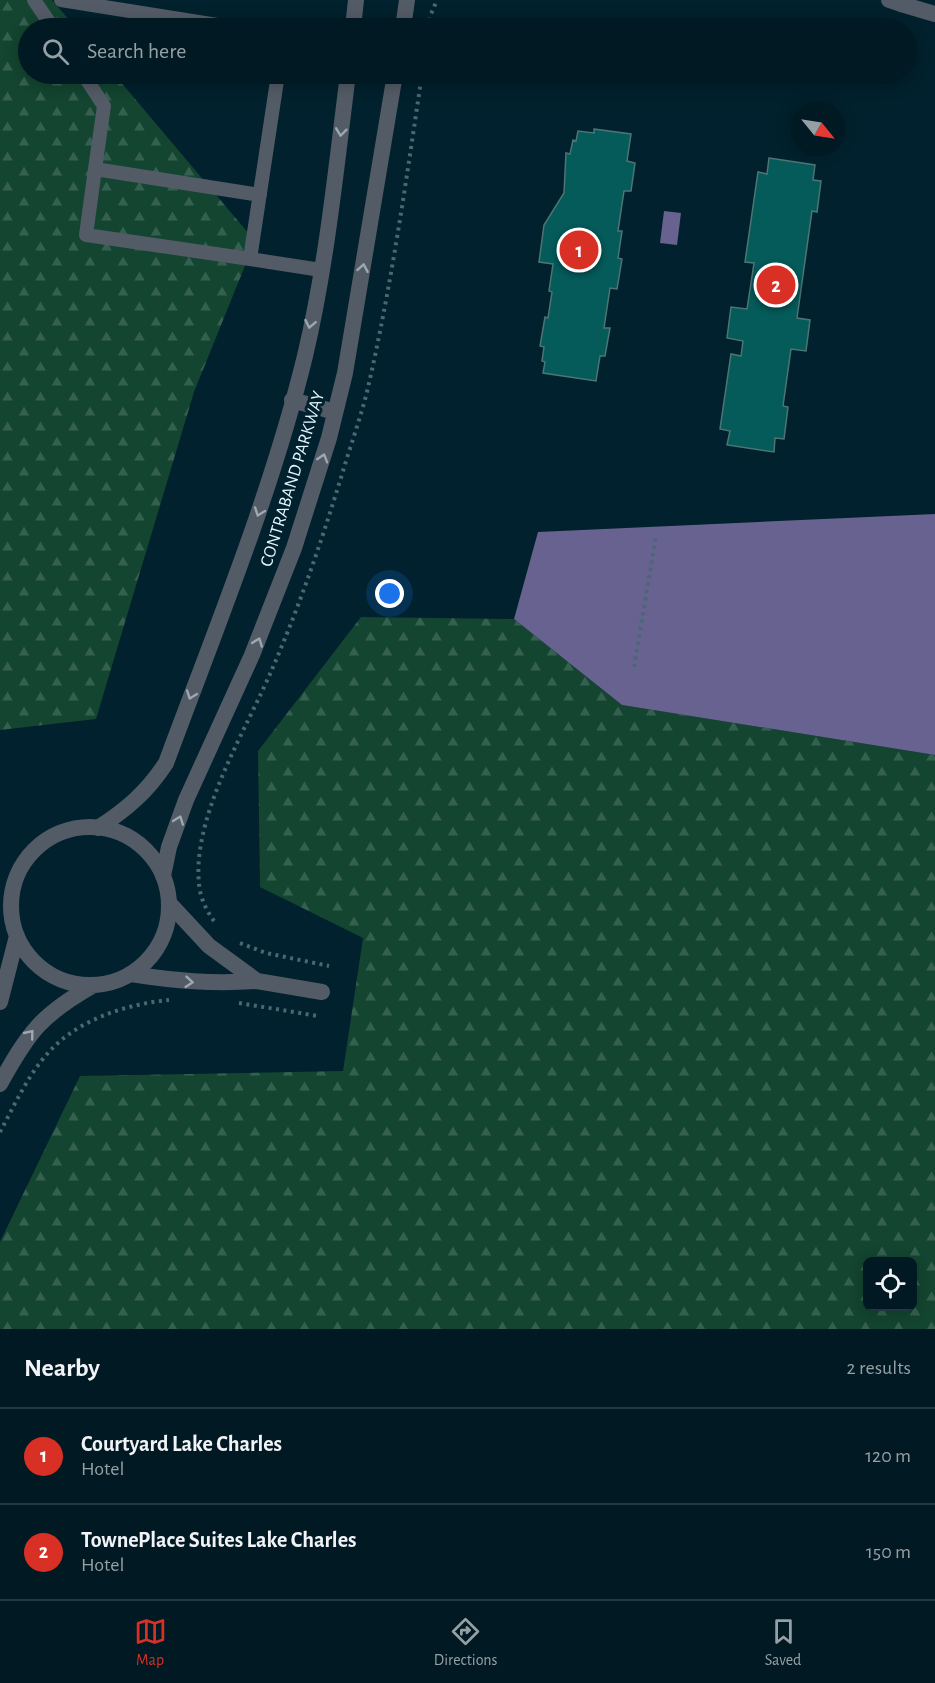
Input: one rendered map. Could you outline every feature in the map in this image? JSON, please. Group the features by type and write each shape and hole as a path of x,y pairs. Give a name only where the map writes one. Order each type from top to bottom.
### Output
{"street":[{"path":"354,18 356,0"},
{"path":"404,18 407,0"},
{"path":"895,2 935,14"},
{"name":"CONTRABAND PARKWAY","path":"98,828 126,810 153,783 166,763 265,496 305,355 331,213 347,84"},
{"name":"CONTRABAND PARKWAY","path":"163,876 169,847 186,800 252,655 294,548 335,412 345,373 393,84"},
{"path":"292,400 335,412"},
{"path":"86,827 107,828 127,836 144,848 163,876 169,903 167,924 160,944 147,961 131,974 112,983 92,986 71,984 52,976 35,964 22,949 10,909 12,889 31,853 47,839 66,831 86,827"},
{"path":"169,903 209,946 257,981"},
{"path":"0,1002 17,936"},
{"path":"131,974 190,982 257,981 322,992"},
{"path":"0,1084 22,1044 41,1021 67,1000 92,986"}],"lane":[{"path":"34,0 46,18"},
{"path":"61,0 174,18"},
{"path":"90,84 104,106 86,235 321,270"},
{"path":"250,259 277,84"},
{"path":"95,169 260,195"}],"path":[{"path":"430,18 437,0"},
{"path":"216,924 206,907 199,885 200,854 205,829 229,761 273,667 296,611 333,504 365,398 393,263 420,84"},
{"path":"634,668 656,536"},
{"path":"231,939 266,953 329,966"},
{"path":"0,1132 33,1074 55,1045 110,1013 133,1005 178,1000"},
{"path":"228,1001 318,1016"}],"green space":[{"path":"0,0 52,0 67,18 18,18 18,84 122,84 255,241 194,392 96,719 0,730"},
{"path":"361,617 514,619 622,705 935,755 935,1329 0,1329 0,1242 80,1076 343,1071 363,938 260,887 258,751"}],"shaded area":[{"path":"664,211 681,213 677,245 660,243"},
{"path":"935,514 935,755 622,705 514,619 538,532"}],"building":[{"path":"594,129 631,134 627,161 635,163 631,191 624,191 618,231 622,231 618,258 622,259 617,289 610,288 604,328 610,328 605,356 600,356 596,381 543,373 544,347 540,346 545,317 548,318 553,264 539,262 544,225 564,193 566,153 570,154 578,131 594,133"},
{"path":"769,158 815,165 813,180 821,181 817,212 812,211 797,318 810,320 806,351 791,349 783,406 788,407 784,439 775,438 774,452 727,445 730,431 720,429 731,354 741,356 743,341 727,338 731,307 747,309 754,263 745,262 758,172 767,174"}],"place":[{"name":"Courtyard Lake Charles","path":"579,250"},
{"name":"TownePlace Suites Lake Charles","path":"776,285"}]}
